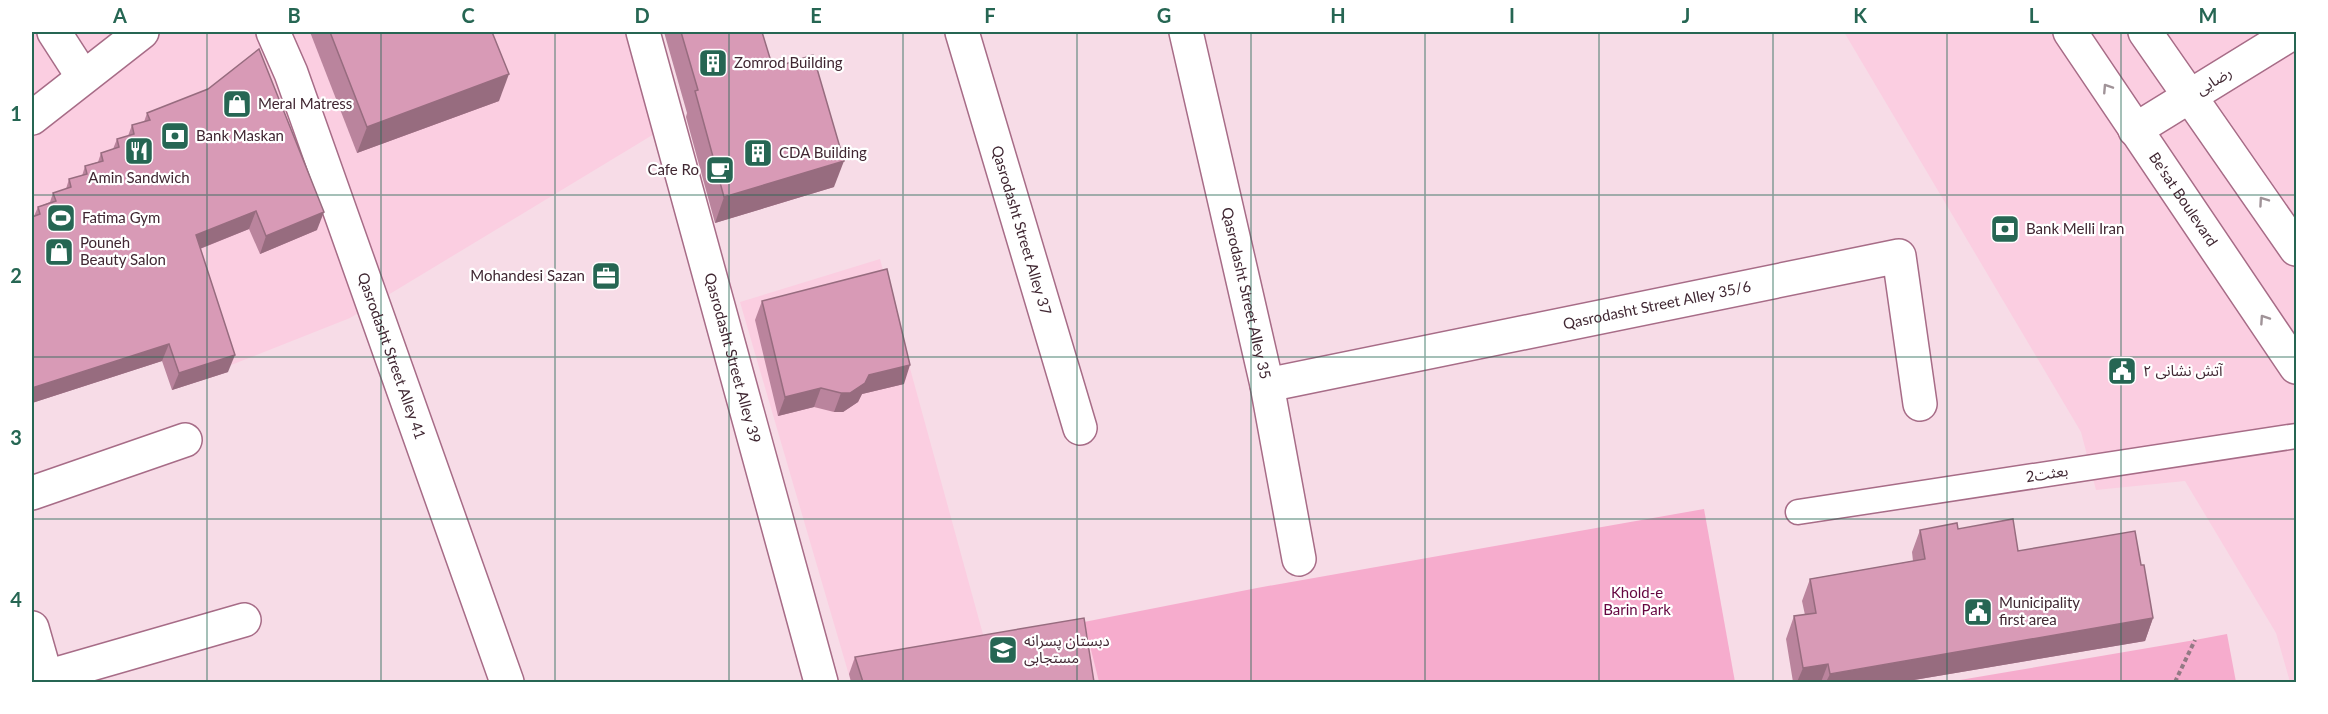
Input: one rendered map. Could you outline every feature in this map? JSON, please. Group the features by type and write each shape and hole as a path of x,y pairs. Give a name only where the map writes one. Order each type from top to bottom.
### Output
{"street":[{"path":"54,32 83,77"},
{"path":"32,118 142,32"},
{"name":"Qasrodasht Street Alley 41","path":"273,32 291,73 507,682"},
{"name":"Qasrodasht Street Alley 39","path":"643,32 821,682"},
{"name":"Qasrodasht Street Alley 37","path":"962,32 1080,428"},
{"name":"Qasrodasht Street Alley 35","path":"1186,32 1267,384 1299,559"},
{"name":"Be'sat Boulevard","path":"2070,32 2296,367"},
{"path":"2145,32 2296,249"},
{"name":"رضایی","path":"2135,130 2294,32"},
{"name":"Qasrodasht Street Alley 35/6","path":"1267,384 1899,256 1920,404"},
{"path":"32,493 185,440"},
{"path":"32,628 46,677 244,620"}],"lane":[{"name":"2بعثت","path":"1798,512 2296,436"}],"path":[{"path":"2175,682 2195,640"}],"shaded area":[{"path":"32,32 651,32 664,128 350,318 226,367 32,304"},
{"path":"1844,32 2296,32 2296,682 2290,682 2276,633 2185,481 2096,490 2081,432"},
{"path":"880,259 984,638 1084,622 1099,682 851,682 740,302"}],"green space":[{"name":"Khold-e Barin Park","path":"1704,509 1735,682 1099,682 1084,622 1257,588"},
{"path":"2227,634 2236,682 1948,682 2195,640"}],"building":[{"path":"330,32 492,32 509,74 367,127"},
{"path":"681,32 762,32 773,68 813,55 844,161 724,197 695,91 698,90"},
{"path":"259,49 324,212 266,236 256,211 196,235 235,355 179,373 169,344 32,388 32,217 40,214 38,207 56,201 53,193 71,187 69,179 87,174 85,166 103,161 101,153 119,147 117,139 134,134 132,125 150,120 147,113 208,89"},
{"path":"887,269 910,365 869,375 865,383 850,393 821,388 785,397 762,301"},
{"name":"Municipality first area","path":"2013,519 2018,551 2135,531 2141,565 2144,565 2153,618 1830,674 1828,664 1803,668 1794,616 1816,613 1810,579 1925,559 1920,530 1957,523 1958,529"},
{"name":"دبستان پسرانه مستجابی","path":"1084,618 1094,682 863,682 855,657"}],"place":[{"name":"Zomrod Building","path":"713,63"},
{"name":"Meral Matress","path":"237,104"},
{"name":"Bank Maskan","path":"175,136"},
{"name":"Amin Sandwich","path":"139,151"},
{"name":"CDA Building","path":"758,153"},
{"name":"Cafe Ro","path":"720,170"},
{"name":"Fatima Gym","path":"61,218"},
{"name":"Bank Melli Iran","path":"2005,229"},
{"name":"Pouneh Beauty Salon","path":"59,252"},
{"name":"Mohandesi Sazan","path":"606,276"},
{"name":"آتش نشانی ۲","path":"2122,371"},
{"name":"Municipality first area","path":"1978,612"},
{"name":"دبستان پسرانه مستجابی","path":"1003,650"}]}
